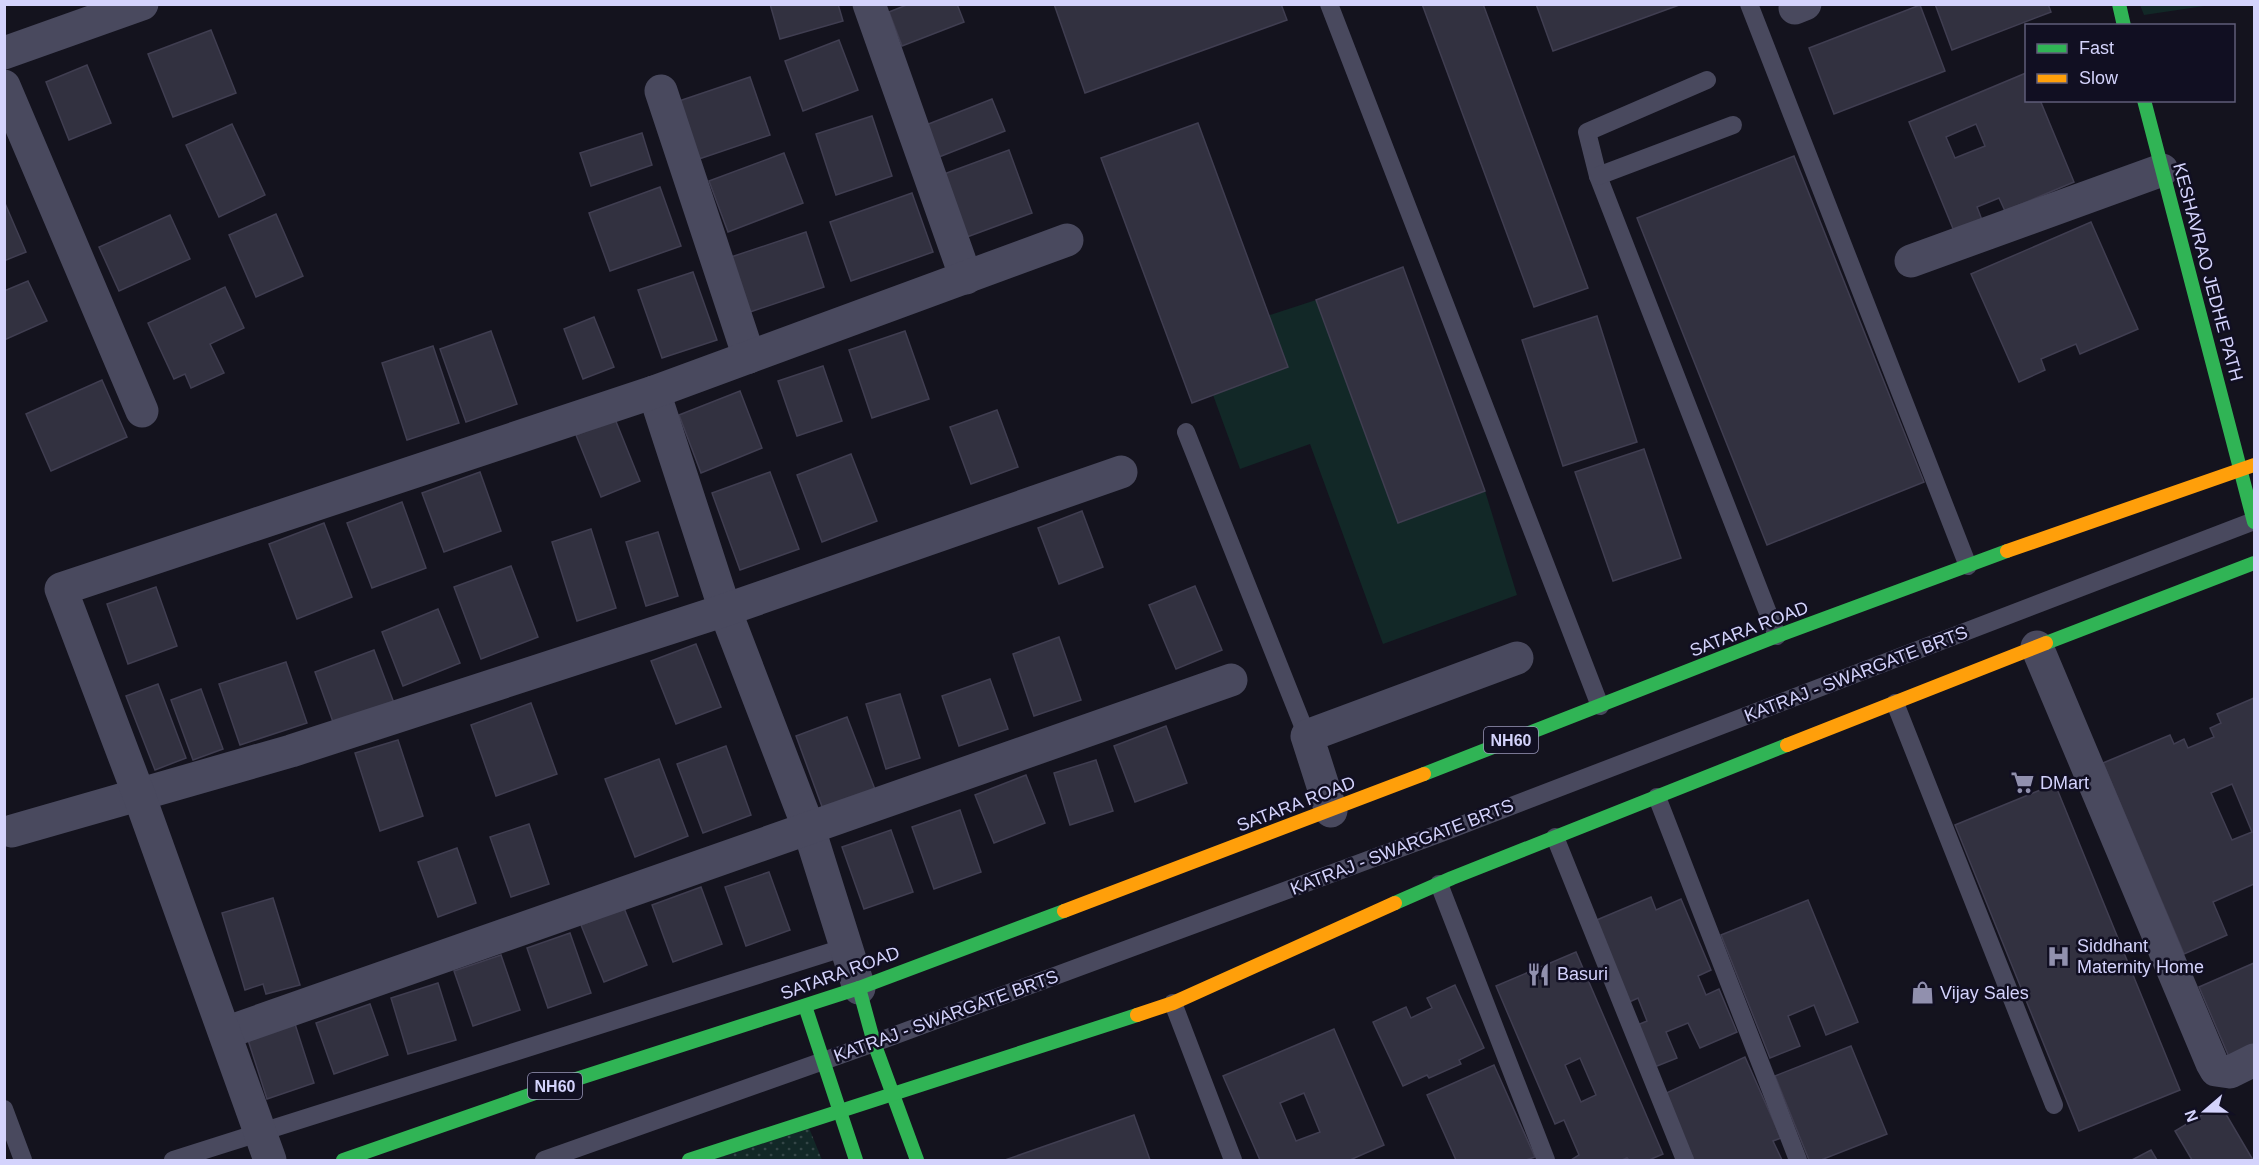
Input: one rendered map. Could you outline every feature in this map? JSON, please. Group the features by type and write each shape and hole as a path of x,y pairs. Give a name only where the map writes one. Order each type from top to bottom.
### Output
{"main road":[{"path":"2119,4 2124,24"},
{"name":"KESHAVRAO JEDHE PATH","path":"2145,102 2248,467 2254,521"},
{"name":"SATARA ROAD","path":"343,1161 564,1083 859,988 1331,811 1778,636 2113,512 2248,467"},
{"path":"689,1161 1173,1003 1439,884 2254,563"},
{"path":"859,988 874,1043 916,1161"},
{"path":"805,1006 856,1161"}],"street":[{"path":"4,53 142,4"},
{"path":"869,4 966,278"},
{"path":"4,86 142,411"},
{"path":"661,91 749,357"},
{"path":"1911,261 2162,170"},
{"path":"266,1147 139,795 61,589 654,392 1067,240"},
{"path":"654,392 724,610 809,829 859,988"},
{"path":"12,831 291,751 724,610 1121,472"},
{"path":"2037,647 2212,1063 2216,1070 2230,1072 2254,1060"},
{"path":"1331,811 1307,736 1517,658"},
{"path":"225,1033 1231,680"}],"lane":[{"path":"1329,4 1600,706"},
{"path":"1749,4 1968,566"},
{"path":"1707,80 1587,132 1598,176 1778,636"},
{"path":"1598,176 1732,125"},
{"path":"1186,432 1307,736"},
{"name":"KATRAJ - SWARGATE BRTS","path":"544,1161 874,1043 1430,838 2254,521"},
{"path":"1895,703 2054,1105"},
{"path":"1657,797 1798,1161"},
{"path":"1555,837 1685,1161"},
{"path":"1439,884 1546,1161"},
{"path":"173,1161 266,1147 846,947"},
{"path":"1173,1003 1233,1161"},
{"path":"4,1109 23,1161"}],"green space":[{"path":"2140,4 2211,5 2144,15"},
{"path":"1316,300 1398,523 1485,491 1517,595 1383,644 1310,444 1240,469 1193,340"},
{"path":"807,1123 822,1160 689,1160"}],"building":[{"path":"770,4 838,4 843,21 780,39"},
{"path":"909,4 957,4 964,22 902,46 889,12"},
{"path":"1054,4 1281,4 1287,20 1085,93"},
{"path":"1422,4 1483,4 1588,288 1534,307"},
{"path":"1536,4 1682,4 1553,51"},
{"path":"1935,4 2048,4 2051,12 1952,50"},
{"path":"1920,5 1945,71 1834,114 1809,48"},
{"path":"211,30 236,93 173,117 148,54"},
{"path":"839,40 858,90 803,111 785,61"},
{"path":"87,65 111,123 69,140 46,82"},
{"path":"2025,73 2025,102 2041,102 2074,182 2005,211 1999,198 1977,207 1982,220 1954,231 1909,122","holes":["1976,124 1985,146 1955,158 1946,137"]},
{"path":"750,77 770,135 699,159 679,101"},
{"path":"992,99 1005,131 939,157 926,125"},
{"path":"872,116 892,176 836,195 816,134"},
{"path":"1198,123 1288,367 1192,403 1101,158"},
{"path":"232,124 265,195 219,217 186,145"},
{"path":"642,133 652,165 591,186 580,153"},
{"path":"1009,150 1032,213 967,237 944,174"},
{"path":"784,153 803,203 728,232 709,181"},
{"path":"1794,156 1924,482 1767,545 1637,218"},
{"path":"660,187 681,246 610,271 589,213"},
{"path":"912,193 933,252 851,281 830,222"},
{"path":"4,201 26,252 4,261"},
{"path":"276,214 303,276 256,297 229,235"},
{"path":"170,215 190,259 119,291 99,247"},
{"path":"2091,222 2138,329 2080,354 2076,344 2041,359 2045,370 2019,382 1971,274"},
{"path":"806,232 824,287 750,312 731,257"},
{"path":"1403,267 1485,491 1398,523 1316,300"},
{"path":"693,272 717,340 662,358 638,290"},
{"path":"28,281 47,321 4,340 4,291"},
{"path":"225,287 244,328 210,344 224,373 191,388 185,374 174,379 148,323"},
{"path":"1597,316 1637,442 1563,466 1522,340"},
{"path":"594,317 614,367 583,379 564,329"},
{"path":"491,331 517,404 466,422 440,349"},
{"path":"905,331 929,399 872,418 849,350"},
{"path":"433,346 459,423 407,440 382,363"},
{"path":"823,366 842,421 797,436 778,381"},
{"path":"102,380 127,437 51,471 26,414"},
{"path":"740,391 762,448 701,473 679,415"},
{"path":"997,410 1018,467 971,484 950,427"},
{"path":"615,419 640,481 601,497 576,435"},
{"path":"1644,449 1681,558 1613,581 1575,472"},
{"path":"851,454 877,521 822,542 797,475"},
{"path":"480,472 501,531 444,552 422,493"},
{"path":"770,472 799,549 740,570 712,493"},
{"path":"402,502 426,568 372,588 347,523"},
{"path":"1082,511 1103,567 1059,584 1038,528"},
{"path":"324,523 352,597 297,619 269,544"},
{"path":"591,529 616,608 577,621 552,542"},
{"path":"658,532 678,596 646,606 626,542"},
{"path":"511,566 538,637 481,659 454,587"},
{"path":"1195,586 1222,650 1176,669 1149,605"},
{"path":"156,587 177,646 128,664 107,604"},
{"path":"438,609 460,663 403,686 382,632"},
{"path":"1059,637 1081,700 1034,716 1013,654"},
{"path":"696,644 721,707 676,724 651,661"},
{"path":"374,650 397,711 337,733 315,672"},
{"path":"286,662 307,723 240,745 219,684"},
{"path":"990,679 1008,729 959,746 942,696"},
{"path":"158,684 186,758 155,770 126,696"},
{"path":"201,689 223,749 193,760 171,700"},
{"path":"900,694 920,758 886,769 866,704"},
{"path":"2254,698 2254,884 2213,902 2227,935 2184,954 2103,763 2170,735 2174,744 2184,739 2188,748 2214,737 2210,728 2221,723 2217,714","holes":["2232,784 2252,832 2232,840 2211,793"]},
{"path":"531,703 557,774 496,796 471,725"},
{"path":"847,717 876,792 824,812 796,736"},
{"path":"1166,726 1187,783 1135,802 1114,746"},
{"path":"398,740 423,816 380,831 355,753"},
{"path":"726,746 751,815 703,833 677,764"},
{"path":"659,759 688,836 635,857 605,779"},
{"path":"1096,760 1113,811 1070,825 1054,773"},
{"path":"1026,775 1045,823 994,843 975,795"},
{"path":"2055,784 2180,1090 2079,1131 1955,825"},
{"path":"960,810 981,872 934,889 912,827"},
{"path":"529,824 549,884 511,897 490,837"},
{"path":"891,830 913,892 864,909 842,847"},
{"path":"457,848 476,903 438,917 418,862"},
{"path":"769,872 790,930 746,946 725,887"},
{"path":"701,887 722,944 673,962 652,905"},
{"path":"1651,897 1656,910 1681,899 1711,970 1698,976 1706,995 1719,989 1737,1032 1700,1048 1688,1023 1666,1032 1677,1058 1652,1068 1635,1026 1647,1021 1638,998 1625,1004 1592,922"},
{"path":"273,898 300,985 266,994 263,984 245,990 222,913"},
{"path":"1808,900 1858,1022 1826,1035 1814,1005 1788,1016 1800,1046 1770,1058 1721,935"},
{"path":"624,908 647,965 604,982 581,925"},
{"path":"570,933 591,993 548,1008 527,948"},
{"path":"1576,952 1663,1154 1649,1160 1629,1160 1627,1158 1622,1160 1571,1160 1579,1155 1564,1120 1555,1124 1496,986","holes":["1580,1058 1596,1095 1581,1102 1565,1065"]},
{"path":"501,955 520,1010 473,1026 454,971"},
{"path":"2254,963 2254,1046 2229,1057 2199,987"},
{"path":"438,983 456,1040 408,1054 391,998"},
{"path":"1455,985 1484,1048 1459,1060 1461,1064 1403,1086 1373,1022 1406,1007 1411,1018 1432,1008 1427,998"},
{"path":"370,1004 388,1055 334,1074 316,1023"},
{"path":"295,1024 314,1083 267,1099 248,1040"},
{"path":"1334,1029 1384,1145 1350,1160 1260,1160 1223,1076","holes":["1304,1093 1320,1132 1296,1141 1280,1103"]},
{"path":"1851,1046 1887,1134 1821,1160 1809,1160 1775,1076"},
{"path":"1745,1057 1781,1138 1773,1141 1782,1160 1694,1160 1664,1094"},
{"path":"1494,1065 1535,1157 1526,1160 1456,1160 1427,1095"},
{"path":"2220,1104 2253,1160 2192,1160 2175,1131"},
{"path":"1134,1115 1150,1160 1005,1160"},
{"path":"2151,1150 2157,1160 2132,1160"}],"traffic: fast":[{"path":"2119,4 2124,24"},
{"path":"2145,102 2254,522"},
{"path":"1424,774 1777,636 2007,551"},
{"path":"2046,643 2254,563"},
{"path":"1395,903 1452,878 1787,745"},
{"path":"343,1160 564,1083 859,988 1064,911"},
{"path":"859,988 874,1043 917,1160"},
{"path":"805,1006 856,1160"},
{"path":"689,1160 1137,1015"}],"traffic: slow":[{"path":"2007,551 2254,465"},
{"path":"1787,745 2046,643"},
{"path":"1064,911 1424,774"},
{"path":"1137,1015 1173,1003 1395,903"}],"place":[{"name":"DMart","path":"2022,783"},
{"name":"Siddhant Maternity Home","path":"2059,956"},
{"name":"Basuri","path":"1539,974"},
{"name":"Vijay Sales","path":"1922,993"}]}
